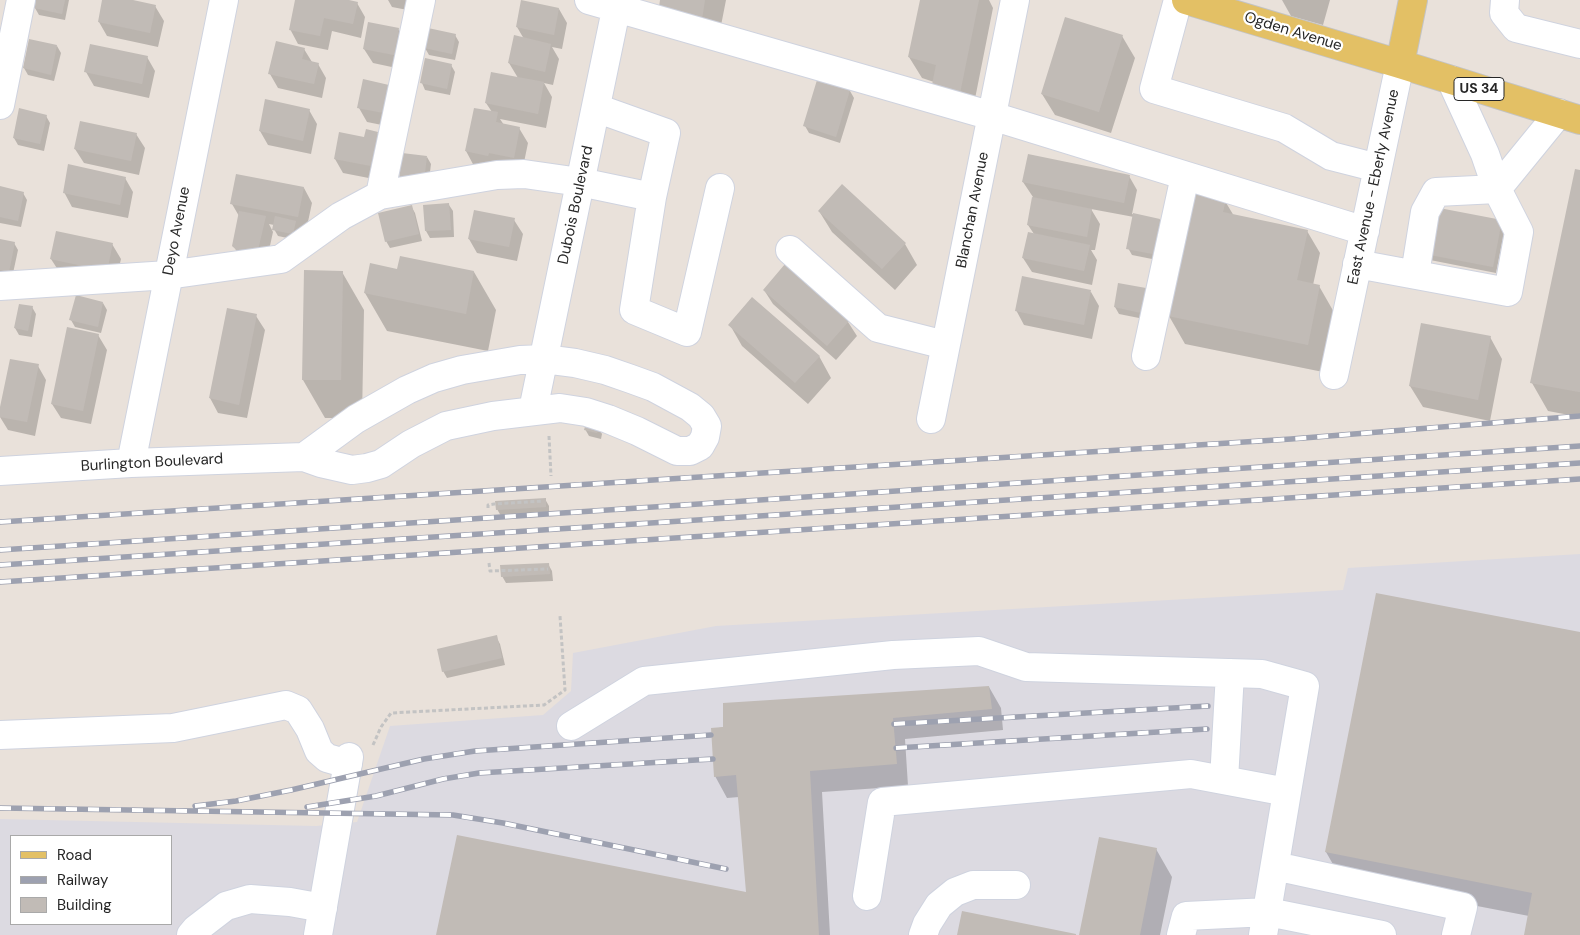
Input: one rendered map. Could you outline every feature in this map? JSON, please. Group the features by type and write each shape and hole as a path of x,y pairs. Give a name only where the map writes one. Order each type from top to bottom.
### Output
{"main road":[{"name":"Ogden Avenue","path":"1187,0 1400,64"},
{"name":"East Avenue - Eberly Avenue","path":"1400,64 1413,0"},
{"name":"US 34","path":"1400,64 1569,117"}],"street":[{"path":"0,105 21,0"},
{"name":"Deyo Avenue","path":"130,463 224,0"},
{"path":"380,195 421,0"},
{"path":"589,0 617,4 992,116 1365,231"},
{"name":"Blanchan Avenue","path":"931,419 1015,0"},
{"path":"1178,0 1154,89 1284,128 1331,156 1378,168"},
{"path":"1505,0 1504,13 1516,28 1580,44"},
{"name":"Dubois Boulevard","path":"533,410 617,4"},
{"name":"East Avenue - Eberly Avenue","path":"1334,375 1400,64"},
{"path":"1357,264 1508,292 1520,232 1497,189 1485,154 1451,80"},
{"path":"596,108 666,133 652,197 634,310 687,332 720,188"},
{"path":"1415,274 1425,212 1436,192 1497,189 1569,117"},
{"path":"0,286 168,275 281,259 341,216 380,195 497,175 524,174 580,182 652,197"},
{"path":"1146,356 1185,176"},
{"path":"790,250 878,328 946,345"},
{"name":"Burlington Boulevard","path":"0,471 130,463 304,457 352,470 381,464 411,444 446,426 533,410 560,408 586,412 637,431 677,452 690,451 700,446 705,437 707,426 702,416 690,407 653,387 605,370 575,363 544,359 520,360 462,370 434,378 407,390 356,419 304,457"},
{"path":"571,726 644,682 893,655 979,651 1026,667 1262,674 1305,686 1266,924"},
{"path":"1224,780 1230,673"},
{"path":"0,735 173,728 286,705 298,710 310,729 319,751 328,758 349,760 318,935"},
{"path":"867,896 882,802 1191,774 1287,792"},
{"path":"1275,866 1463,907 1456,935"},
{"path":"923,935 938,905 954,892 973,885 1016,885"},
{"path":"191,935 226,906 250,899 290,902 323,908"},
{"path":"1181,935 1186,916 1374,934"}],"path":[{"path":"533,410 548,428 551,476"},
{"path":"488,508 488,505 494,504 543,501"},
{"path":"490,563 490,571 548,569"},
{"path":"349,760 369,751 381,727 391,714 544,705 565,690 560,616"}],"shaded area":[{"path":"1580,554 1580,935 0,935 0,819 316,826 357,822 390,726 543,715 571,691 573,653 716,626 1343,590 1348,568"}],"building":[{"path":"35,0 65,0 62,14 34,8"},
{"path":"102,0 133,0 156,5 150,33 98,22"},
{"path":"295,0 349,0 358,2 353,24 324,18 320,36 289,30"},
{"path":"521,0 559,8 554,35 516,27"},
{"path":"660,0 705,0 702,19 659,7"},
{"path":"920,0 979,0 959,98 931,90 936,65 908,57"},
{"path":"1065,17 1123,35 1099,112 1041,94"},
{"path":"368,22 399,28 394,55 363,49"},
{"path":"428,28 456,34 452,54 424,48"},
{"path":"514,35 551,44 545,72 508,63"},
{"path":"29,39 57,45 51,75 23,68"},
{"path":"276,41 305,48 302,59 319,63 314,84 268,74"},
{"path":"90,44 148,56 142,84 84,72"},
{"path":"425,58 452,64 447,89 420,83"},
{"path":"491,72 544,82 538,114 485,103"},
{"path":"363,79 389,85 384,113 357,108"},
{"path":"817,80 850,90 836,137 803,126"},
{"path":"265,99 310,109 303,141 259,131"},
{"path":"19,108 47,115 40,144 13,138"},
{"path":"474,108 498,112 496,122 520,127 514,158 489,153 488,156 465,151"},
{"path":"80,121 137,133 131,161 74,149"},
{"path":"366,129 378,132 371,166 334,159 339,132 364,137"},
{"path":"402,153 427,156 424,181 399,179"},
{"path":"1028,154 1130,175 1124,203 1022,182"},
{"path":"68,164 126,177 120,205 63,193"},
{"path":"1575,169 1580,170 1580,392 1530,383"},
{"path":"236,174 304,187 298,217 230,204"},
{"path":"842,184 906,243 882,269 818,211"},
{"path":"0,186 24,192 18,221 0,217"},
{"path":"1194,193 1226,199 1223,212 1308,230 1297,280 1320,285 1308,345 1168,316"},
{"path":"1032,197 1092,209 1087,237 1027,225"},
{"path":"449,203 451,230 425,231 423,205"},
{"path":"412,205 419,234 385,242 378,213"},
{"path":"1434,207 1502,220 1493,267 1425,254"},
{"path":"474,210 515,218 509,247 468,239"},
{"path":"239,211 266,216 258,250 243,256 232,246"},
{"path":"1133,213 1160,219 1153,254 1126,249"},
{"path":"275,216 296,221 293,234 272,230"},
{"path":"56,231 113,243 107,271 50,259"},
{"path":"1028,232 1090,245 1084,271 1022,258"},
{"path":"0,239 15,242 9,272 0,270"},
{"path":"400,256 474,271 466,314 364,293 370,263 397,269"},
{"path":"785,264 849,321 827,346 763,290"},
{"path":"304,270 343,271 341,380 302,380"},
{"path":"1022,276 1091,290 1084,325 1015,311"},
{"path":"1118,283 1146,288 1141,313 1114,307"},
{"path":"76,295 103,302 98,327 69,320"},
{"path":"752,297 820,356 795,383 728,325"},
{"path":"19,304 33,306 28,331 14,328"},
{"path":"227,308 257,314 239,405 209,398"},
{"path":"1421,323 1491,336 1478,400 1409,386"},
{"path":"67,327 99,334 83,411 51,404"},
{"path":"10,359 39,364 27,422 0,417 0,407"},
{"path":"586,423 599,426 597,433 584,430"},
{"path":"546,498 546,507 496,510 495,501"},
{"path":"549,563 550,574 501,577 500,565"},
{"path":"1376,593 1580,632 1580,935 1524,935 1532,893 1325,852"},
{"path":"497,635 502,658 442,672 437,649"},
{"path":"989,686 992,709 893,718 897,764 810,771 819,935 436,935 457,835 746,892 736,775 714,777 711,728 723,727 723,703"},
{"path":"1099,837 1157,848 1140,935 1079,935"},
{"path":"962,911 1076,934 1076,935 957,935"}],"railway":[{"path":"0,522 1291,439 1580,416"},
{"path":"0,550 1580,446"},
{"path":"0,565 1580,463"},
{"path":"0,582 1580,479"},
{"path":"894,724 1208,706"},
{"path":"896,748 1207,729"},
{"path":"195,806 236,801 424,759 475,751 711,735"},
{"path":"307,807 376,796 443,779 479,773 713,759"},
{"path":"0,808 453,815 503,823 726,869"}]}
